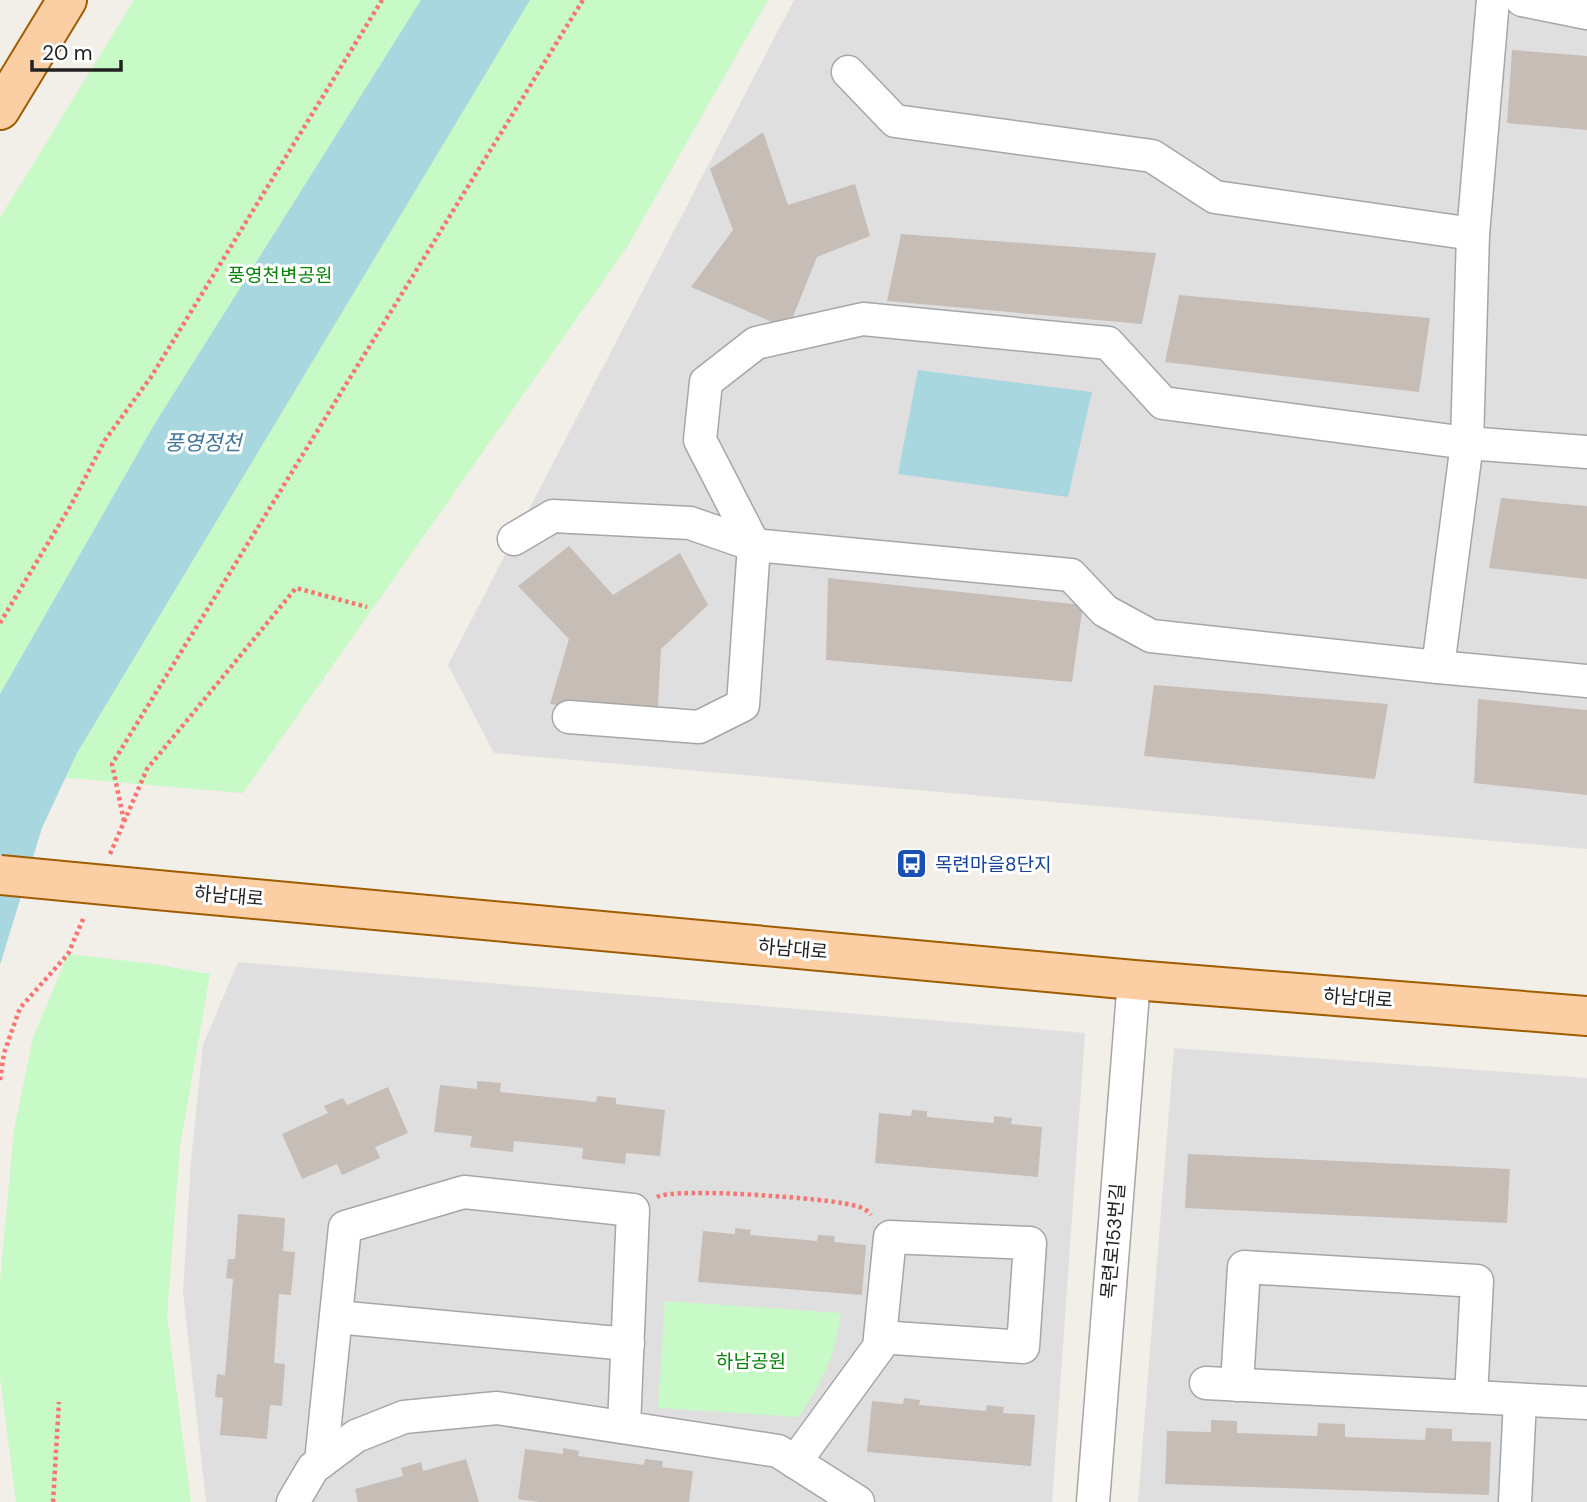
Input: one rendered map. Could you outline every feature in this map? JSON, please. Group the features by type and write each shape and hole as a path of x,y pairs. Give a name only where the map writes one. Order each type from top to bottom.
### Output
{"main road":[{"path":"0,110 67,0"},
{"name":"하남대로","path":"0,875 1134,980 1587,1016"}],"street":[{"path":"1438,667 1467,443 1473,234 1493,0"},
{"path":"1522,0 1587,13"},
{"path":"848,72 895,121 1153,156 1215,197 1473,234"},
{"path":"569,717 699,727 743,705 754,545 700,439 706,382 756,342 863,319 1108,342 1163,403 1467,443 1587,452"},
{"path":"514,539 552,516 690,523 754,545 1071,575 1105,611 1151,636 1587,681"},
{"name":"목련로153번길","path":"1093,1502 1134,980"},
{"path":"321,1462 345,1227 464,1192 633,1210 624,1427"},
{"path":"795,1462 879,1347 880,1337 890,1237 1030,1243 1023,1347 880,1337"},
{"path":"1237,1385 1244,1267 1478,1281 1471,1397"},
{"path":"336,1317 628,1344"},
{"path":"1206,1383 1587,1403"},
{"path":"1515,1502 1521,1400"},
{"path":"293,1502 313,1468 356,1436 404,1417 497,1408 778,1451 858,1502"}],"path":[{"path":"0,623 71,505 105,440 151,377 382,0"},
{"path":"124,821 112,764 583,0"},
{"path":"109,857 147,768 296,588 367,607"},
{"path":"0,1080 4,1053 20,1008 68,954 89,905"},
{"path":"633,1210 662,1195 686,1192 840,1202 867,1209 890,1237"},
{"path":"53,1502 60,1402"}],"shaded area":[{"path":"794,0 1587,0 1587,849 494,753 448,665"},
{"path":"238,962 1085,1033 1052,1502 206,1502 183,1292 191,1161 203,1045"},
{"path":"1174,1048 1587,1078 1587,1502 1138,1502"}],"green space":[{"name":"풍영천변공원","path":"134,0 768,0 627,247 243,793 0,772 0,218"},
{"path":"68,954 210,974 180,1147 167,1316 191,1502 16,1502 0,1377 0,1281 14,1130 33,1038"},
{"name":"하남공원","path":"665,1301 841,1313 827,1368 799,1417 658,1408"}],"water":[{"name":"풍영정천","path":"421,0 530,0 77,753 42,828 0,965 0,694 154,425"},
{"path":"918,370 1092,392 1068,497 898,474"}],"building":[{"path":"1512,50 1587,56 1587,130 1507,123"},
{"path":"763,132 788,205 855,184 870,236 817,257 788,329 691,287 733,230 710,169"},
{"path":"901,234 1156,253 1142,324 887,301"},
{"path":"1179,295 1430,318 1419,392 1165,362"},
{"path":"1501,498 1587,506 1587,579 1489,568"},
{"path":"569,546 613,595 680,553 708,605 661,649 657,721 550,704 569,639 518,586"},
{"path":"828,578 1083,605 1072,682 826,660"},
{"path":"1154,685 1388,704 1375,779 1144,756"},
{"path":"1478,699 1587,710 1587,795 1474,783"},
{"path":"477,1081 501,1083 500,1092 596,1102 597,1096 616,1098 616,1104 665,1110 660,1156 626,1153 625,1164 582,1159 583,1148 514,1141 513,1152 470,1147 472,1136 434,1132 440,1085 477,1089"},
{"path":"388,1087 408,1133 375,1147 380,1158 342,1175 337,1164 302,1179 282,1134 328,1113 324,1106 343,1098 347,1105"},
{"path":"912,1110 927,1111 927,1117 994,1123 994,1116 1012,1118 1011,1124 1042,1127 1038,1177 875,1163 879,1113 911,1116"},
{"path":"1188,1154 1510,1169 1507,1223 1185,1208"},
{"path":"238,1214 285,1218 283,1251 295,1252 291,1295 279,1294 274,1363 285,1364 282,1406 270,1405 267,1439 220,1435 223,1398 215,1397 217,1374 225,1375 233,1279 226,1278 228,1259 235,1259"},
{"path":"735,1228 751,1230 750,1235 817,1241 818,1235 835,1236 834,1242 866,1245 862,1295 698,1282 703,1231 735,1234"},
{"path":"904,1398 920,1400 919,1405 986,1411 987,1405 1004,1407 1003,1413 1035,1415 1031,1466 867,1452 872,1401 903,1404"},
{"path":"1211,1420 1237,1421 1237,1433 1317,1436 1318,1423 1345,1424 1345,1437 1425,1440 1426,1428 1452,1429 1452,1441 1491,1442 1489,1495 1165,1484 1167,1431 1211,1432"},
{"path":"563,1448 579,1451 578,1456 644,1465 645,1459 663,1461 662,1467 693,1471 689,1502 539,1502 518,1499 525,1449 563,1454"},
{"path":"466,1459 479,1502 358,1502 355,1489 403,1476 401,1468 421,1462 423,1471"}],"place":[{"name":"목련마을8단지","path":"912,864"}]}
